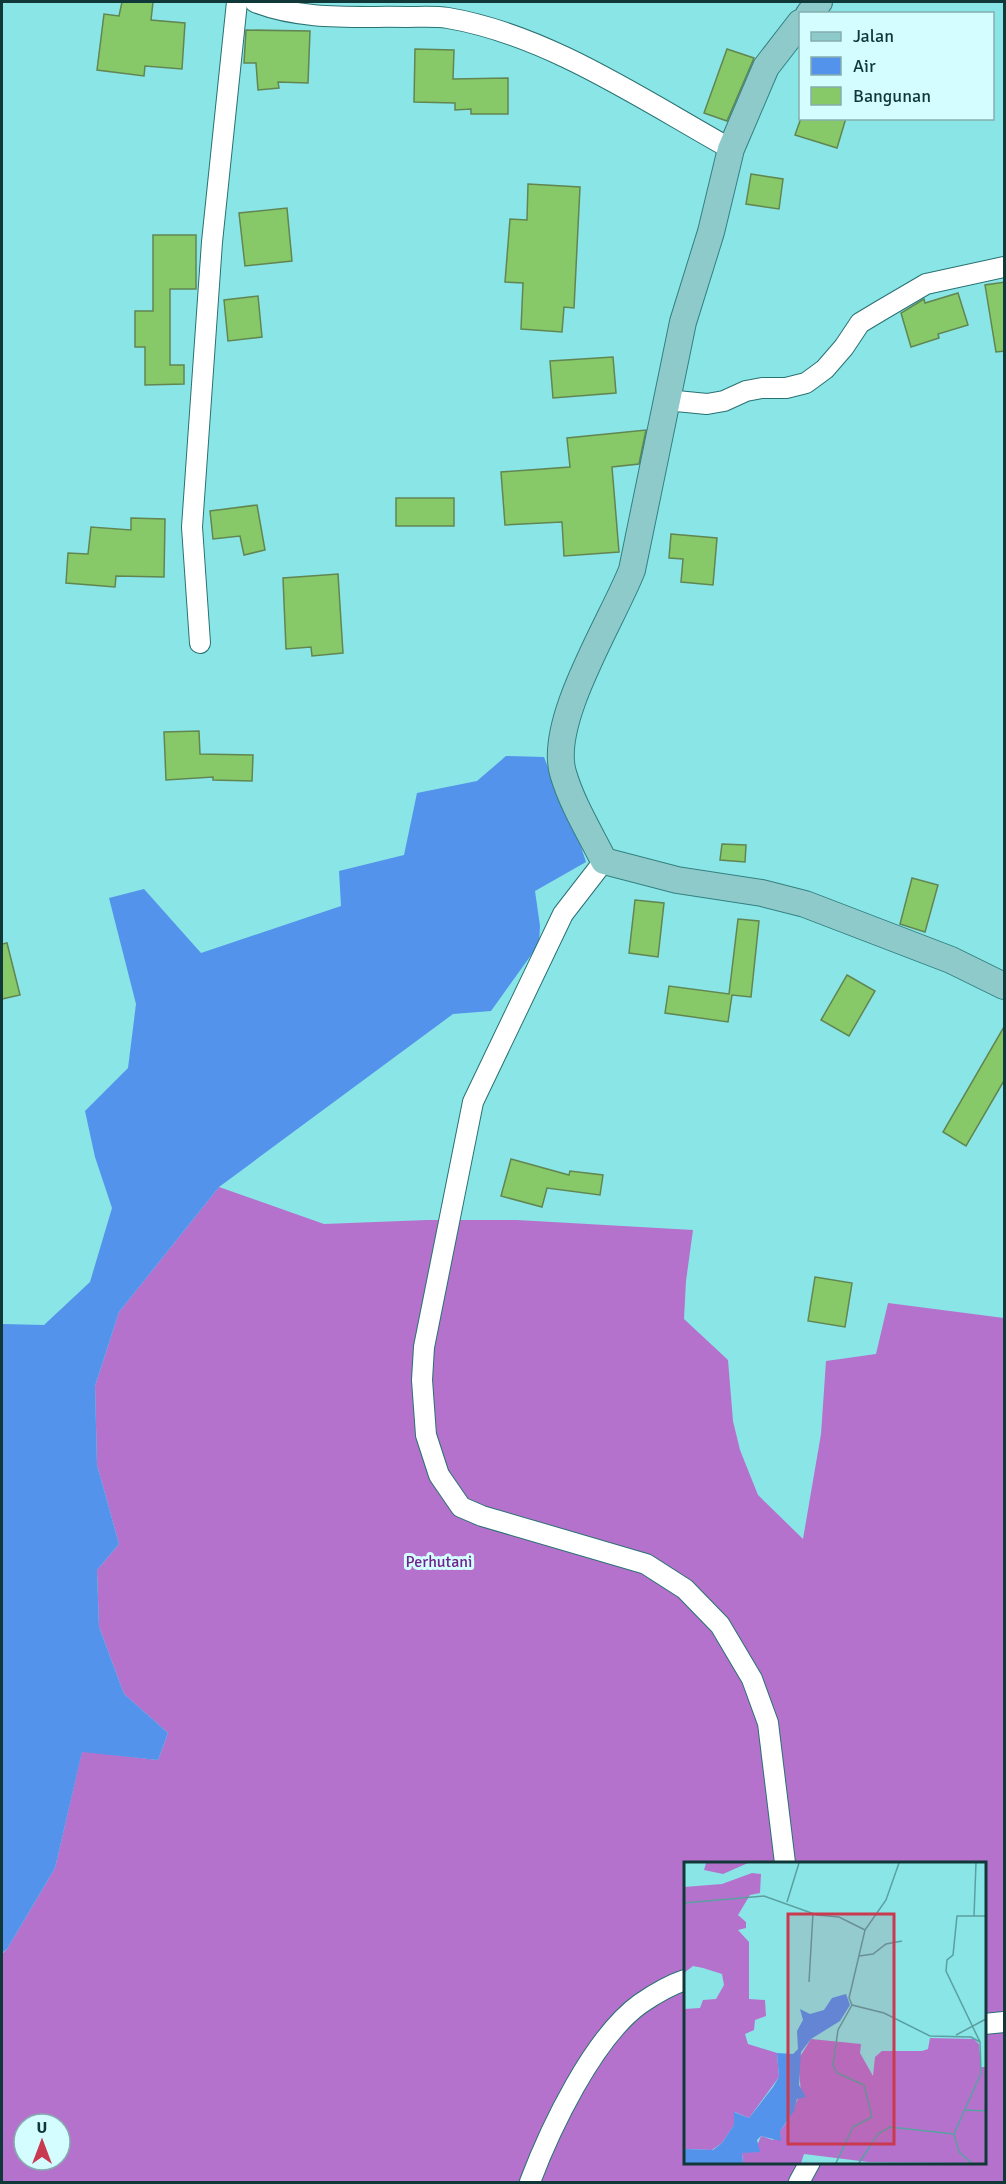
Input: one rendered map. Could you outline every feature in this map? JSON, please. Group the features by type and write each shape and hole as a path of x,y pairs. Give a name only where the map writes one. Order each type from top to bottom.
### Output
{"main road":[{"path":"799,26 766,67 731,149 711,232 683,321 632,570 585,671 561,738 563,772 604,861 676,880 762,893 805,904 951,960 1005,986"}],"street":[{"path":"200,643 192,527 212,242 237,2"},
{"path":"255,2 302,14 445,18 486,26 526,39 606,79 731,149"},
{"path":"666,400 724,401 746,391 786,388 806,383 825,369 844,348 860,323 880,311 927,285 1005,267"},
{"path":"604,861 563,914 473,1102 424,1347 422,1380 426,1435 440,1475 461,1507 483,1516 646,1564 685,1589 720,1625 752,1679 768,1723 785,1862"},
{"path":"530,2182 560,2116 590,2061 617,2025 640,2004 684,1981"},
{"path":"985,2024 1005,2022"},
{"path":"799,2182 809,2163"}],"green space":[{"name":"Perhutani","path":"219,1187 324,1224 427,1220 517,1220 693,1230 686,1281 684,1319 728,1360 733,1421 740,1450 758,1495 803,1539 821,1434 826,1361 876,1354 888,1303 1004,1318 1004,2182 2,2182 2,1954 55,1868 82,1751 158,1760 168,1733 124,1694 99,1627 97,1570 119,1544 97,1465 95,1386 119,1312"}],"water":[{"path":"506,756 544,757 570,813 586,862 535,891 540,926 539,944 491,1011 453,1014 219,1187 119,1312 95,1386 97,1465 119,1544 97,1570 99,1627 124,1694 168,1733 158,1760 82,1752 55,1868 7,1949 2,1953 2,1324 44,1325 90,1282 112,1208 95,1157 85,1111 128,1068 136,1004 109,898 144,889 201,953 341,906 339,871 404,855 417,793 477,781"}],"building":[{"path":"122,2 153,2 151,20 185,23 182,69 145,66 144,76 97,70 104,14 119,16"},
{"path":"246,30 310,31 308,83 278,82 279,88 258,90 256,63 244,63"},
{"path":"415,49 454,50 453,79 508,78 508,114 471,114 471,109 455,110 455,103 414,102"},
{"path":"727,49 754,58 727,121 704,113"},
{"path":"800,120 845,120 837,148 795,135"},
{"path":"751,174 783,179 779,209 746,204"},
{"path":"528,184 580,187 574,308 564,307 562,332 521,329 523,283 505,282 510,219 527,220"},
{"path":"287,208 292,261 245,266 239,213"},
{"path":"153,235 196,235 196,289 170,289 170,365 184,365 184,384 145,385 145,347 135,347 135,311 153,311"},
{"path":"1005,282 1005,351 996,352 985,285"},
{"path":"958,293 968,325 938,334 939,338 911,347 901,313 924,299 925,303"},
{"path":"258,296 262,337 228,341 224,300"},
{"path":"613,357 616,393 553,398 550,361"},
{"path":"646,430 639,464 612,467 619,552 564,556 562,522 505,525 501,472 570,467 567,438"},
{"path":"396,498 454,498 454,526 396,526"},
{"path":"257,505 265,550 244,555 240,536 213,539 210,511"},
{"path":"131,518 165,519 164,577 116,576 115,587 66,583 68,553 88,554 91,527 131,530"},
{"path":"671,534 717,538 713,585 681,582 683,559 669,558"},
{"path":"338,574 343,653 312,656 311,647 286,649 283,578"},
{"path":"199,731 200,754 253,755 252,781 213,780 213,777 166,780 164,732"},
{"path":"722,844 746,845 745,862 720,860"},
{"path":"912,878 938,885 925,932 900,924"},
{"path":"635,900 664,903 658,957 629,953"},
{"path":"738,919 759,921 751,997 732,995 728,1022 665,1013 669,986 729,994"},
{"path":"7,943 20,995 2,999 2,944"},
{"path":"847,975 875,991 849,1036 821,1020"},
{"path":"1005,1025 1005,1079 966,1146 943,1132"},
{"path":"511,1159 569,1175 570,1171 603,1175 600,1195 547,1188 542,1207 501,1196"},
{"path":"815,1277 852,1283 845,1327 808,1321"}]}
